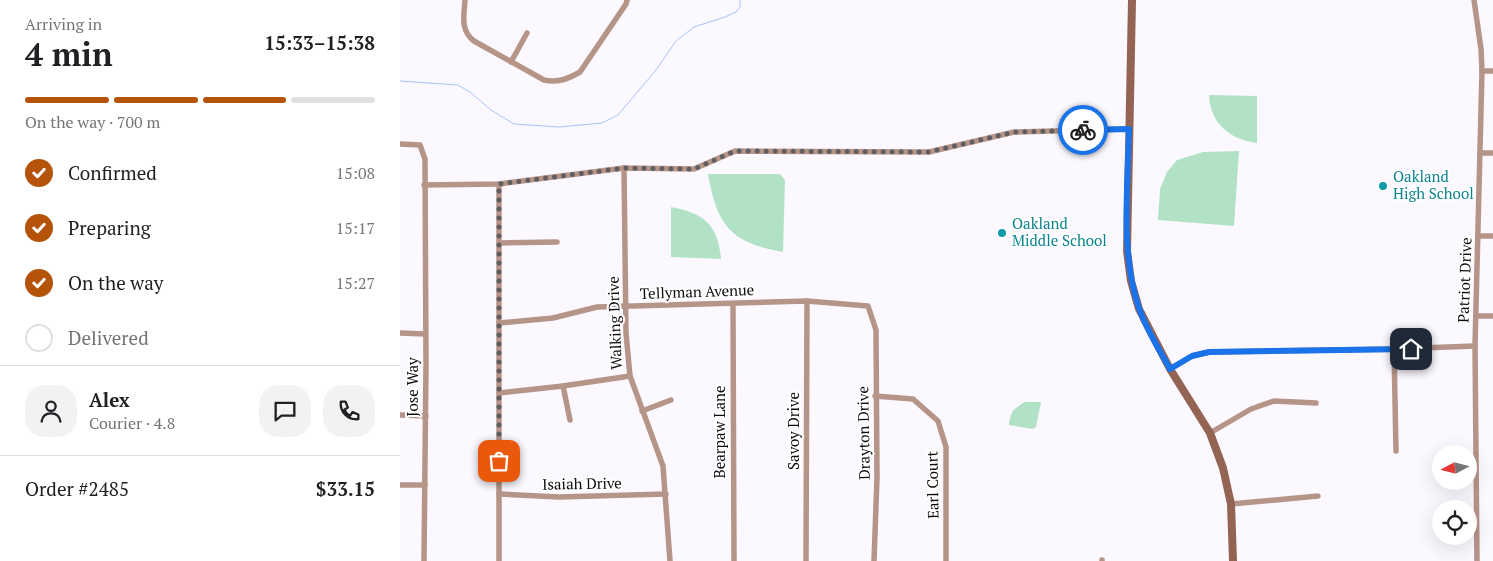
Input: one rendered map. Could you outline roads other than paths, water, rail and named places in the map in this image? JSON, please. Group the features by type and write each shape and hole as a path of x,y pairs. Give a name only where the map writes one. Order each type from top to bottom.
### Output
{"main road":[{"path":"1132,0 1127,251 1131,281 1139,309 1170,369 1210,433 1223,468 1231,504 1233,561"}],"street":[{"path":"465,0 463,23 468,36 474,42 544,80 557,82 580,72 627,0"},
{"name":"Patriot Drive","path":"1474,0 1482,71 1475,346 1477,561"},
{"path":"511,62 527,33"},
{"path":"1482,71 1493,71"},
{"path":"424,184 499,184 624,168 694,169 735,151 929,152 1014,132 1129,129"},
{"name":"Jose Way","path":"400,144 420,145 425,159 426,416 424,561"},
{"path":"1480,154 1493,153"},
{"name":"Walking Drive","path":"624,168 626,333 630,376 663,466 670,561"},
{"path":"499,184 499,561"},
{"path":"1479,236 1493,236"},
{"path":"499,243 557,242"},
{"name":"Tellyman Avenue","path":"499,323 553,318 597,307 807,301 868,306"},
{"name":"Savoy Drive","path":"806,561 807,301"},
{"name":"Bearpaw Lane","path":"733,304 734,561"},
{"name":"Drayton Drive","path":"868,306 876,330 877,478 874,561"},
{"path":"1477,316 1493,316"},
{"path":"400,333 425,334"},
{"path":"1170,369 1192,356 1209,352 1394,350 1475,346"},
{"path":"1394,350 1396,451"},
{"path":"499,393 630,376"},
{"path":"563,386 570,420"},
{"name":"Earl Court","path":"875,396 913,398 938,421 946,447 946,561"},
{"path":"642,410 670,400"},
{"path":"1210,433 1251,409 1274,401 1316,403"},
{"path":"400,415 426,416"},
{"path":"400,485 425,485"},
{"name":"Isaiah Drive","path":"499,494 559,497 666,494"},
{"path":"1231,504 1318,496"}],"waterway":[{"path":"400,81 458,85 470,92 491,110 514,124 559,127 602,123 618,115 656,70 676,41 694,27 736,12 740,7 740,0"}],"place":[{"name":"Oakland High School","path":"1383,186"},
{"name":"Oakland Middle School","path":"1002,233"}]}
